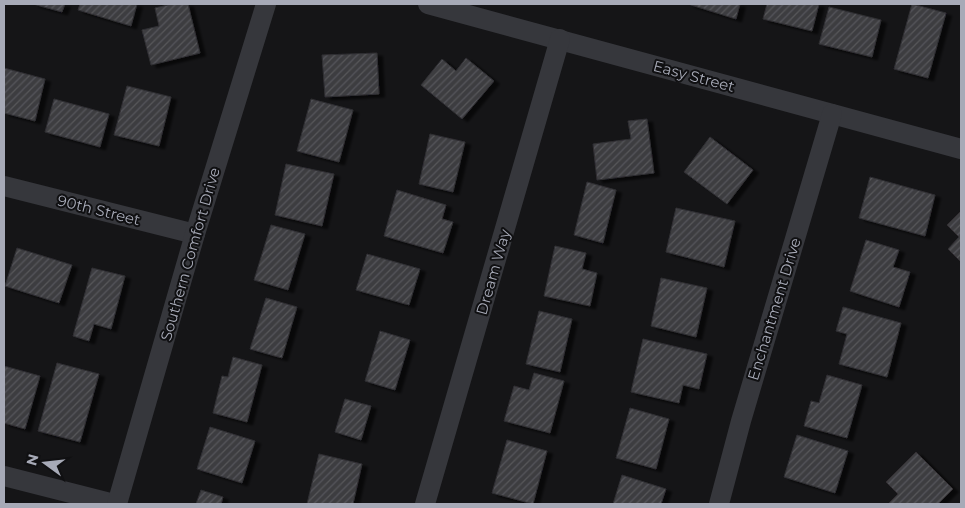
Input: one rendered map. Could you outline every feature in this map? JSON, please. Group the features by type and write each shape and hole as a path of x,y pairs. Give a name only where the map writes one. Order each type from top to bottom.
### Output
{"street":[{"name":"Southern Comfort Drive","path":"116,504 195,234 266,4"},
{"name":"Easy Street","path":"428,4 961,148"},
{"name":"Dream Way","path":"425,504 560,39"},
{"name":"Enchantment Drive","path":"719,504 741,421 832,114"},
{"name":"90th Street","path":"4,186 195,234"},
{"path":"4,476 116,504"}],"building":[{"path":"33,4 65,4 62,12"},
{"path":"80,4 137,4 131,26 78,10"},
{"path":"172,4 188,4 200,53 151,65 142,30 159,26 155,8"},
{"path":"688,4 740,4 736,19"},
{"path":"767,4 819,4 812,31 763,19"},
{"path":"912,4 946,13 928,78 894,69"},
{"path":"829,7 881,20 872,57 819,44"},
{"path":"377,53 379,94 325,97 322,55"},
{"path":"466,58 494,81 462,119 421,85 442,59 456,71"},
{"path":"4,68 45,79 35,121 4,113"},
{"path":"127,86 171,97 159,146 114,135"},
{"path":"54,99 109,114 100,147 45,132"},
{"path":"311,99 353,110 339,162 297,151"},
{"path":"647,119 654,173 597,180 593,144 631,139 628,121"},
{"path":"430,134 465,142 453,192 419,184"},
{"path":"710,137 753,170 727,204 684,172"},
{"path":"286,164 334,174 322,226 275,215"},
{"path":"870,177 935,195 925,236 859,218"},
{"path":"587,182 616,190 603,243 574,235"},
{"path":"397,190 446,205 442,219 453,222 443,253 384,236"},
{"path":"676,208 735,221 724,267 666,252"},
{"path":"961,211 961,262 948,249 959,237 947,225"},
{"path":"271,225 305,234 288,290 254,280"},
{"path":"866,240 899,250 893,267 910,272 899,307 850,291"},
{"path":"555,246 586,253 582,269 597,273 590,306 544,296"},
{"path":"17,248 72,265 59,303 5,286"},
{"path":"367,254 420,269 409,305 356,290"},
{"path":"92,268 125,276 111,329 94,324 89,341 73,336"},
{"path":"661,278 707,288 696,337 651,326"},
{"path":"266,298 297,307 282,358 250,349"},
{"path":"843,307 901,323 887,377 839,364 847,334 836,331"},
{"path":"539,311 572,319 560,372 526,364"},
{"path":"380,331 410,340 395,390 365,381"},
{"path":"643,339 707,354 699,389 683,385 679,403 631,392"},
{"path":"233,357 262,365 247,422 213,413 222,376 228,377"},
{"path":"57,363 99,374 80,442 38,431"},
{"path":"4,366 40,376 25,429 4,423"},
{"path":"534,373 564,381 550,433 504,421 514,386 529,390"},
{"path":"827,375 862,385 847,438 804,426 811,401 819,403"},
{"path":"345,399 371,406 361,440 335,432"},
{"path":"630,408 669,419 656,469 616,458"},
{"path":"210,427 255,441 242,483 197,469"},
{"path":"797,435 848,451 835,493 784,477"},
{"path":"507,440 547,451 533,504 492,493"},
{"path":"916,452 953,489 938,504 888,504 898,494 886,482"},
{"path":"319,454 362,464 353,504 307,504"},
{"path":"622,475 666,489 661,504 613,504"},
{"path":"201,490 223,497 221,504 196,504"}]}
